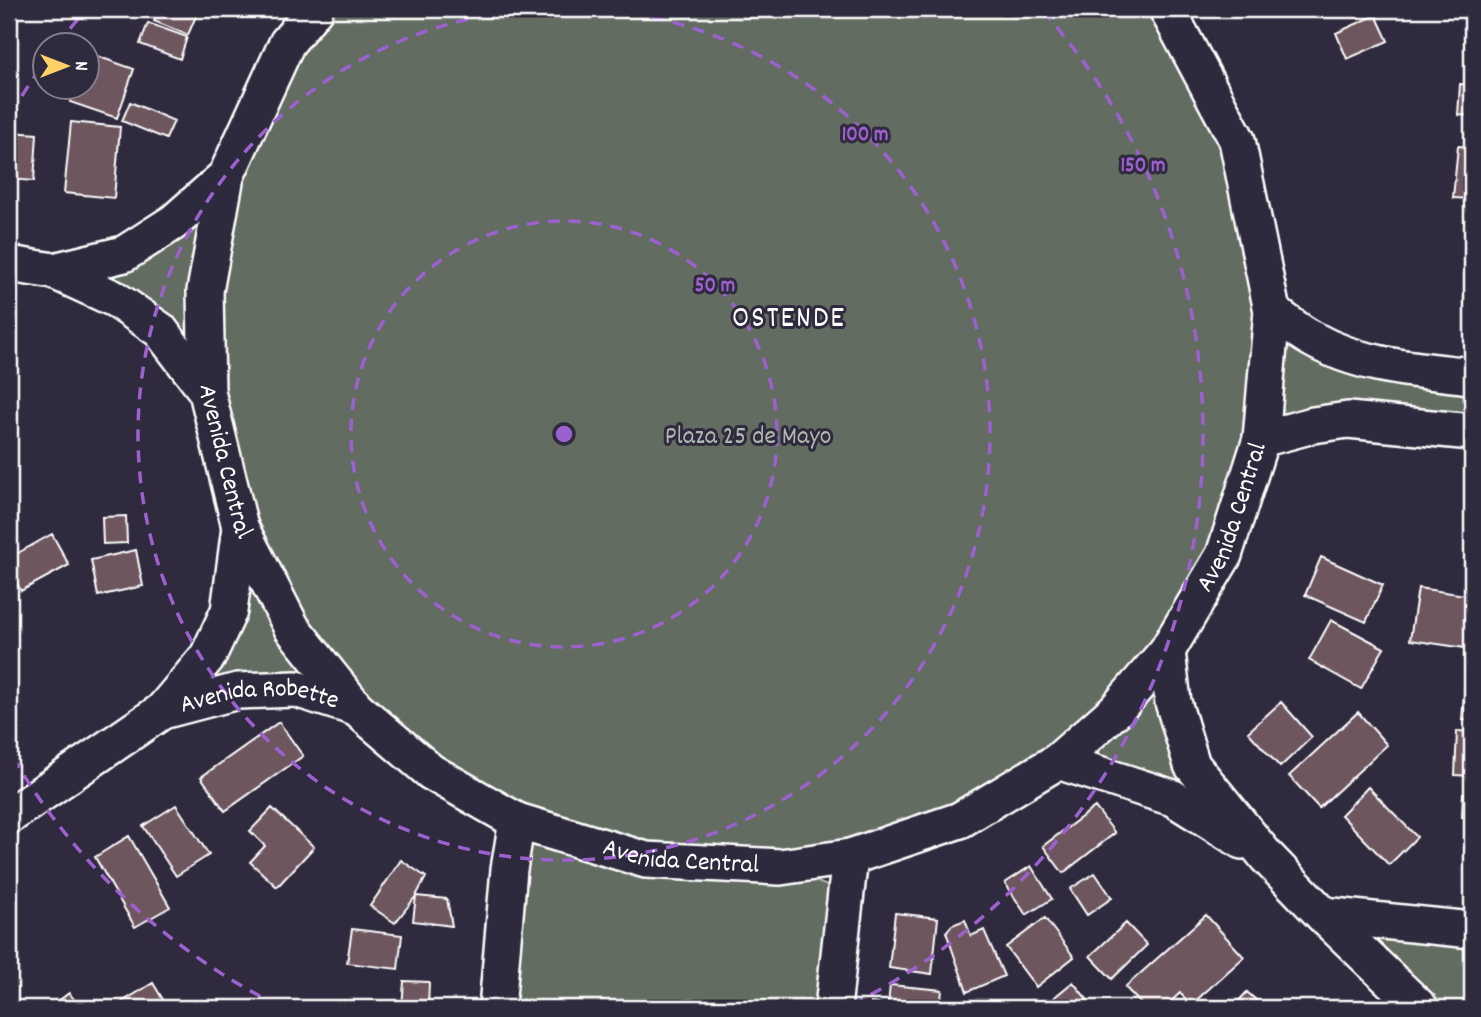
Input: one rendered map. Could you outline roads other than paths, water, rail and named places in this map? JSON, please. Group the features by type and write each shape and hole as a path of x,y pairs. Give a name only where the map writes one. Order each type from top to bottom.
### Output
{"street":[{"name":"Avenida Central","path":"315,9 288,26 226,176 205,290 207,392 240,527 292,628 356,708 431,772 517,821 646,860 780,867 850,857 960,820 1058,761 1116,710 1167,651 1224,555 1261,439 1272,311 1237,139 1167,9"},
{"path":"54,271 124,254 174,222 226,176"},
{"path":"9,264 54,271 115,299 160,330 207,392"},
{"path":"1272,311 1313,340 1353,357 1403,369 1472,376"},
{"path":"1261,439 1313,425 1348,420 1472,432"},
{"name":"Avenida Robette","path":"162,711 208,656 229,611 240,527"},
{"path":"1167,651 1173,702 1192,765 1266,856 1322,915 1420,1008"},
{"name":"Avenida Robette","path":"9,816 24,794 162,711 238,691 296,689 356,708"},
{"path":"1058,761 1173,798 1266,856"},
{"path":"497,1008 509,869 517,821"},
{"path":"833,1008 850,857"},
{"path":"1322,915 1472,930"}],"district":[{"name":"OSTENDE","path":"789,320"}],"park label":[{"name":"Plaza 25 de Mayo","path":"748,437"}]}
